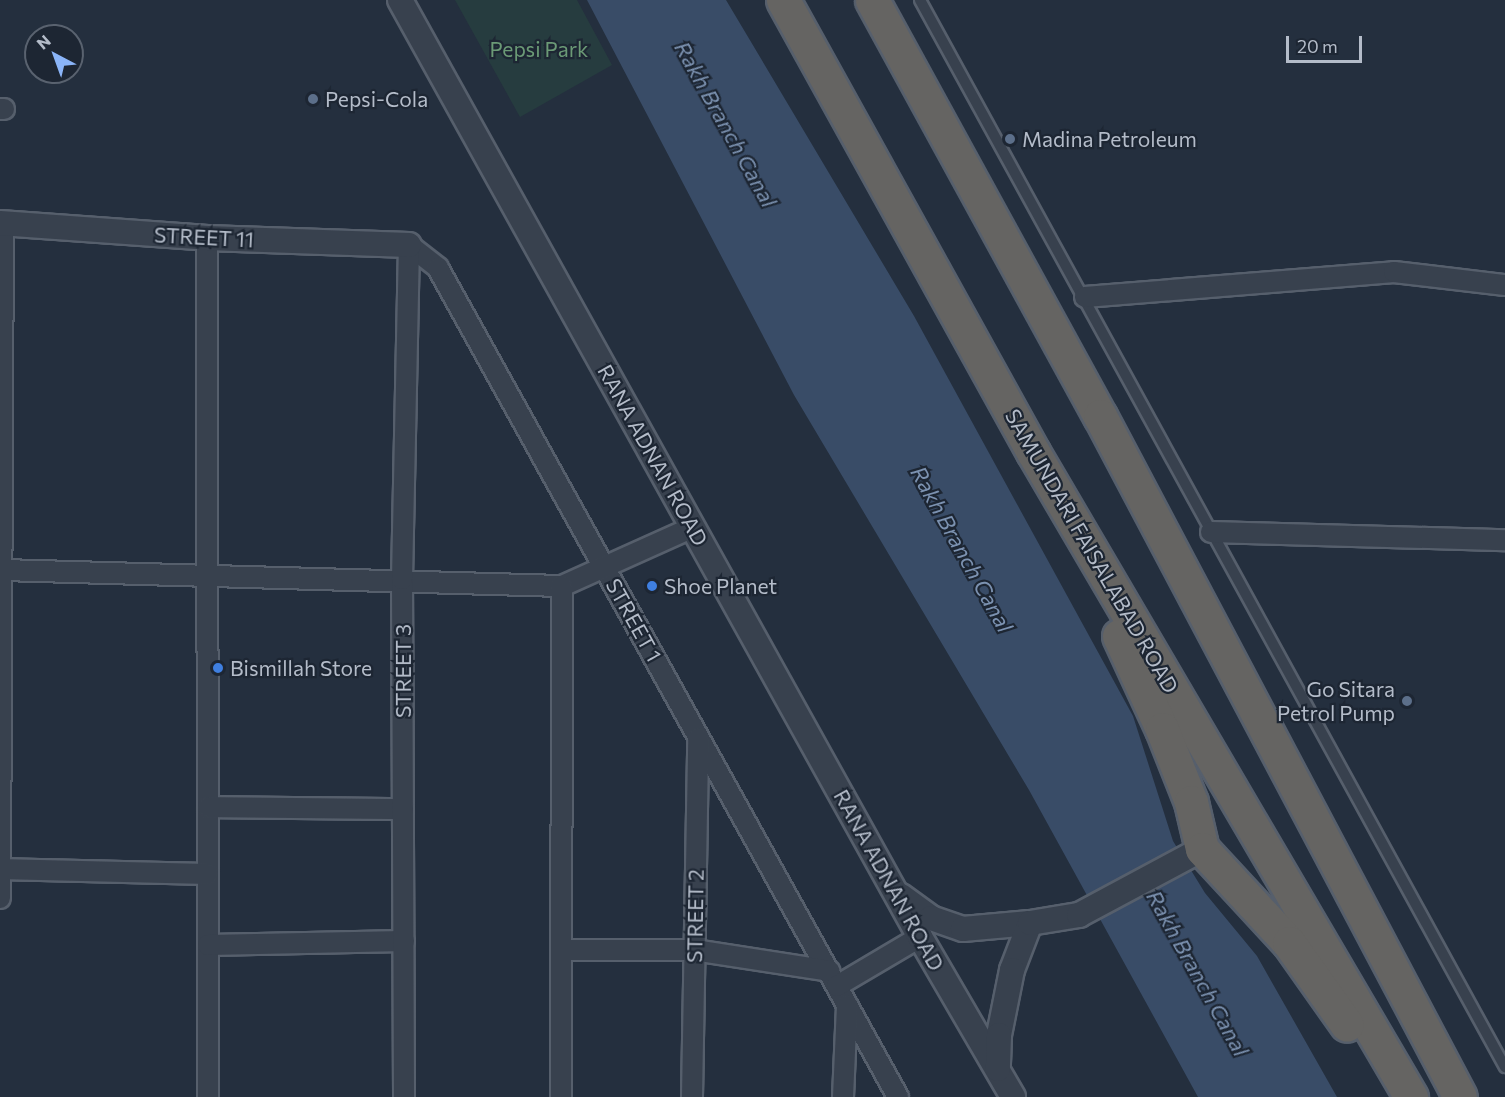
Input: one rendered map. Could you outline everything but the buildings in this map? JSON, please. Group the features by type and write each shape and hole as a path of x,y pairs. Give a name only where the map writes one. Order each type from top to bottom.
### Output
{"highway":[{"name":"SAMUNDARI FAISALABAD ROAD","path":"783,0 1033,452 1412,1097"},
{"path":"872,0 1100,416 1460,1097"},
{"path":"1033,452 1162,729 1191,802 1202,849 1289,943 1398,1097"}],"street":[{"name":"RANA ADNAN ROAD","path":"400,0 920,938 1013,1097"},
{"path":"0,898 2,223"},
{"name":"STREET 11","path":"2,223 207,238 409,245"},
{"path":"207,238 208,1097"},
{"name":"STREET 1","path":"409,245 438,267 898,1097"},
{"name":"STREET 3","path":"404,1097 402,579 409,245"},
{"path":"1086,297 1394,272 1505,285"},
{"path":"2,570 208,573 562,586 693,526"},
{"path":"1211,532 1505,540"},
{"path":"561,1097 562,586"},
{"name":"STREET 2","path":"692,1097 698,735"},
{"path":"208,807 403,809"},
{"path":"894,891 931,918 963,928 1030,923 1078,915 1202,849"},
{"path":"0,869 208,874"},
{"path":"998,1071 999,1035 1012,970 1030,923"},
{"path":"561,950 694,950 833,979 920,938"},
{"path":"208,945 404,941"},
{"path":"843,1097 847,1005"}],"lane":[{"path":"920,0 1086,297 1211,532 1505,1067"}],"green space":[{"name":"Pepsi Park","path":"455,0 577,0 612,65 520,117"}],"water":[{"name":"Rakh Branch Canal","path":"587,0 726,0 914,316 1133,716 1173,841 1205,893 1257,956 1337,1097 1198,1097 1029,790 794,395"}],"place":[{"name":"Pepsi-Cola","path":"313,99"},
{"name":"Madina Petroleum","path":"1010,139"},
{"name":"Shoe Planet","path":"652,586"},
{"name":"Bismillah Store","path":"218,668"},
{"name":"Go Sitara Petrol Pump","path":"1407,701"}]}
